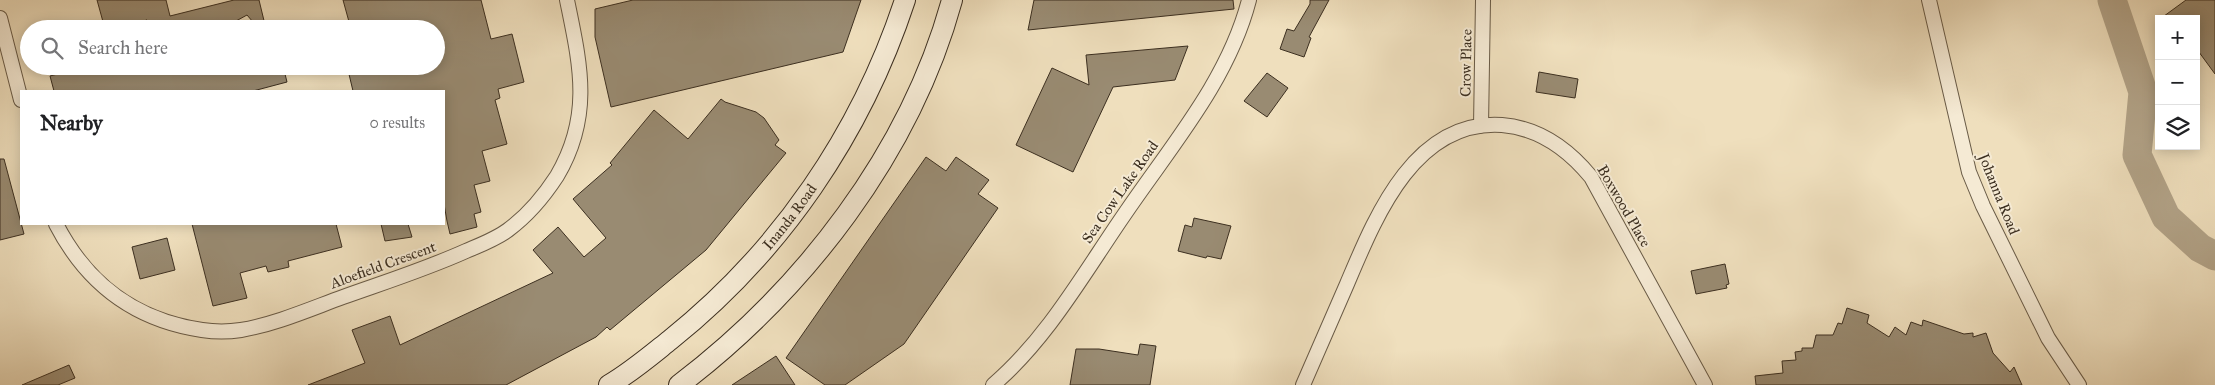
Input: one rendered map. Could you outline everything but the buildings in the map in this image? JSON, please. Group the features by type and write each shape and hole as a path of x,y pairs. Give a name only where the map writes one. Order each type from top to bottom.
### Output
{"main road":[{"name":"Inanda Road","path":"609,385 702,315 743,274 782,230 818,182 844,138 892,39 905,0"},
{"path":"680,385 731,343 779,298 817,254 854,204 913,102 952,0"}],"street":[{"name":"Aloefield Crescent","path":"57,225 79,262 95,281 115,297 159,320 202,330 241,330 274,321 454,257 507,231 523,217 557,176 569,150 579,109 581,80 580,63 566,0"},
{"name":"Sea Cow Lake Road","path":"993,385 1013,368 1046,329 1201,104 1233,44 1249,0"},
{"name":"Crow Place","path":"1481,126 1483,0"},
{"name":"Johanna Road","path":"1929,0 1969,172 1983,206 2048,338 2079,385"},
{"path":"0,18 20,96"},
{"name":"Boxwood Place","path":"1303,385 1362,248 1392,190 1409,168 1447,138 1465,129 1481,126 1515,126 1536,133 1558,144 1577,160 1590,177 1705,385"},
{"path":"1012,385 1013,368"}],"waterway":[{"path":"2112,0 2143,92 2137,155 2166,217 2200,248 2215,256"}]}
